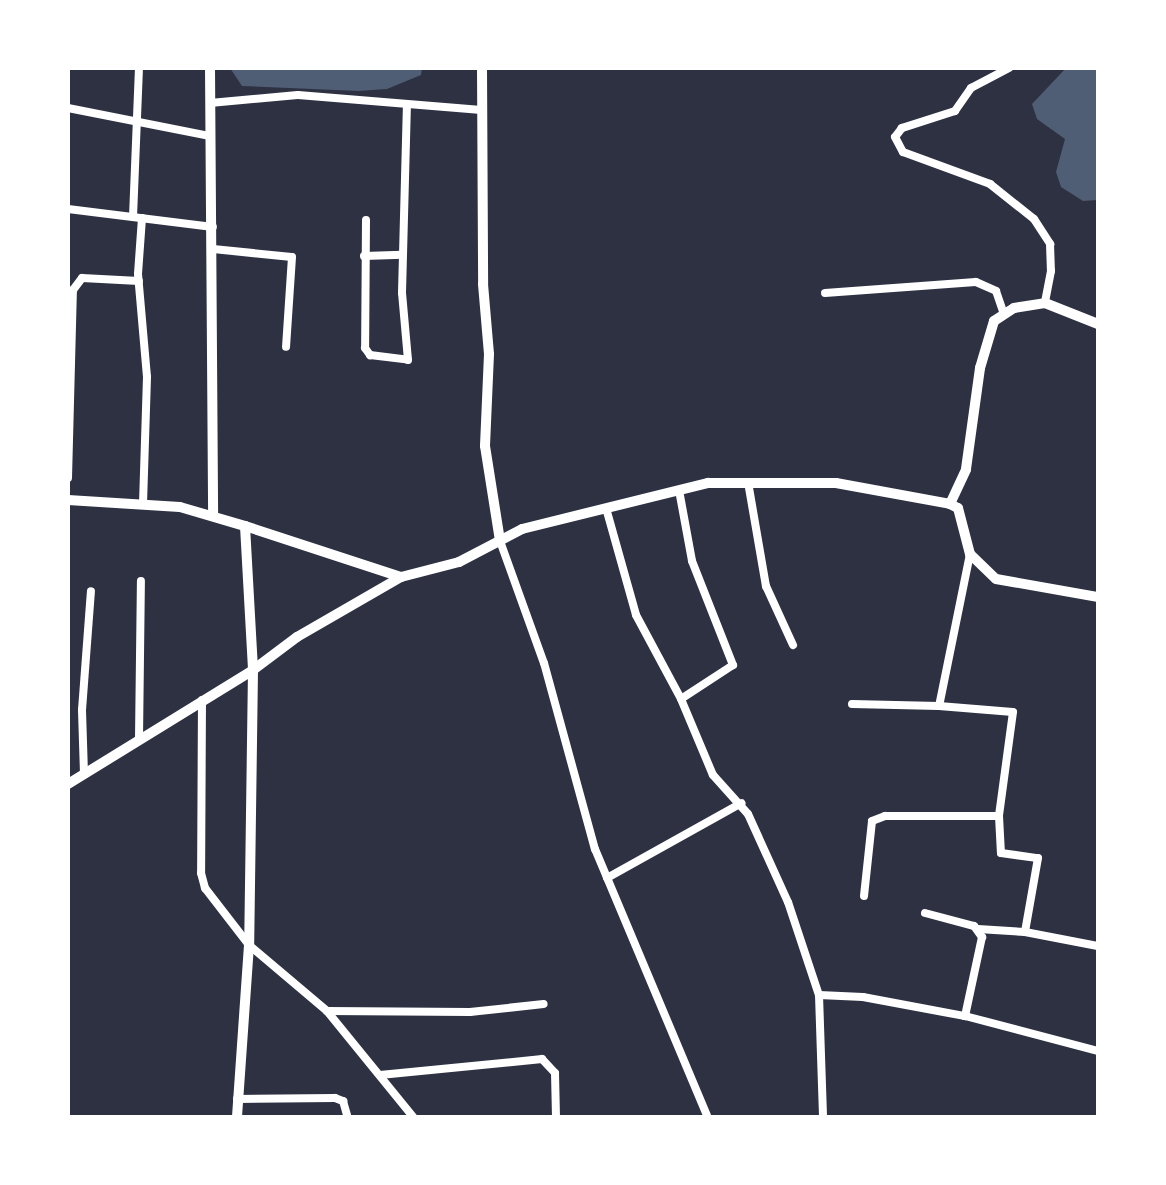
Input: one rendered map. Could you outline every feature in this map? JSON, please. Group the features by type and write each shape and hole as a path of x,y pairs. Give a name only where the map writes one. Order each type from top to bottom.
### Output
{"street":[{"path":"139,68 139,281 147,377 142,504"},
{"path":"210,68 213,513"},
{"path":"482,68 488,354 485,446 500,541 544,663 606,878 708,1118"},
{"path":"1009,68 980,81 955,111 902,128 896,136 903,152 990,184 1034,219 1050,244 1051,271 1045,302"},
{"path":"210,103 298,96 481,110"},
{"path":"366,220 365,348 370,355 408,360 402,255 407,105"},
{"path":"68,108 139,126 210,136"},
{"path":"68,209 213,227"},
{"path":"213,250 292,257 286,346"},
{"path":"364,256 402,255"},
{"path":"68,478 73,290 82,278 139,281"},
{"path":"825,292 976,282 996,291 1004,314"},
{"path":"950,504 966,468 987,334 1004,314 1045,302 1098,324"},
{"path":"748,481 766,586 793,645"},
{"path":"68,784 253,670 297,637 402,578 459,562 522,529 679,490 748,481 836,483 958,508 970,554 939,706"},
{"path":"679,490 692,561 733,664 681,698"},
{"path":"68,500 213,513 402,578"},
{"path":"606,508 636,615 681,698 713,774 742,803 788,902 819,996 823,1118"},
{"path":"237,1118 250,945 253,670 245,526"},
{"path":"970,554 996,579 1098,597"},
{"path":"139,738 141,580"},
{"path":"84,774 82,710 91,590"},
{"path":"202,700 201,873 218,908 250,945 328,1010 414,1118"},
{"path":"852,704 1013,712 999,816 1001,853 1038,858 1025,932"},
{"path":"606,878 742,803"},
{"path":"864,896 872,821 885,816 999,816"},
{"path":"925,913 978,928 1025,932 1098,946"},
{"path":"965,1016 982,942 978,928"},
{"path":"819,996 863,997 965,1016 1098,1051"},
{"path":"328,1010 470,1012 544,1004"},
{"path":"380,1075 542,1060 555,1074 556,1118"},
{"path":"238,1099 335,1098 343,1101 348,1118"}],"water":[{"path":"230,68 422,68 421,75 387,89 358,91 242,86"},
{"path":"1066,68 1098,68 1098,200 1083,201 1061,187 1056,172 1065,139 1037,119 1032,104"}]}
